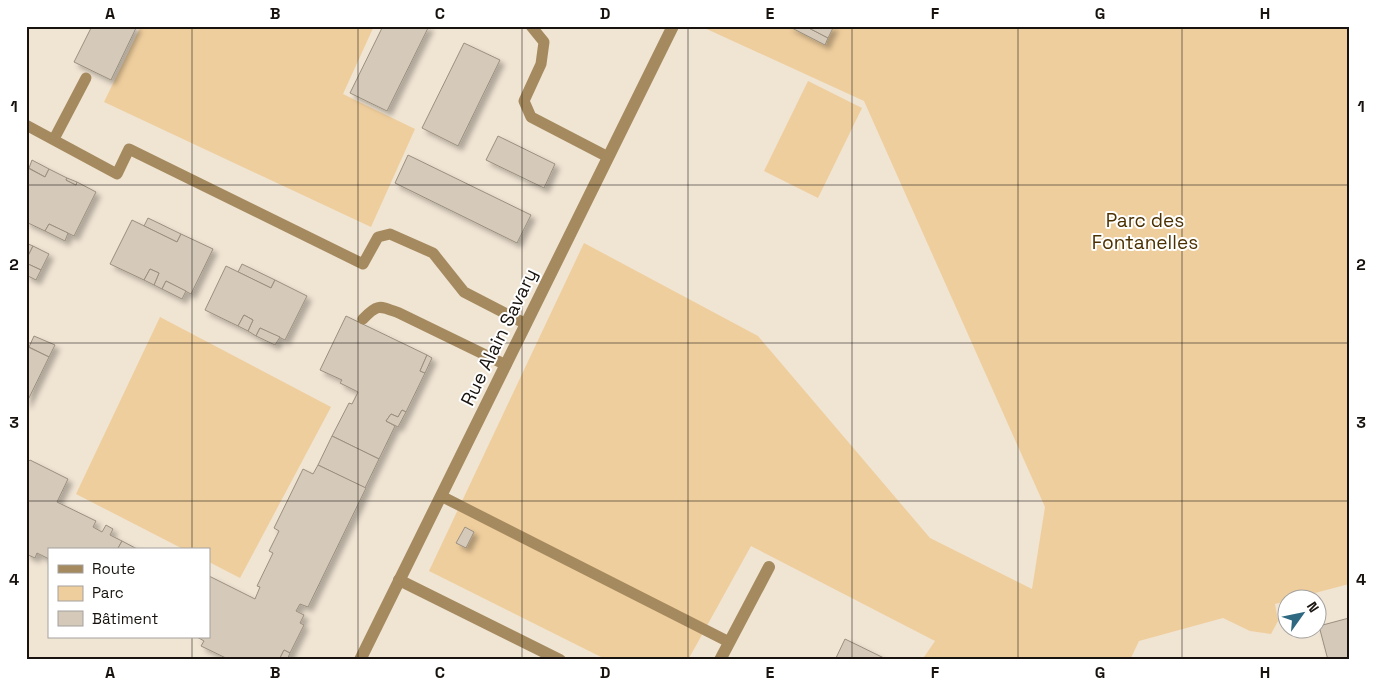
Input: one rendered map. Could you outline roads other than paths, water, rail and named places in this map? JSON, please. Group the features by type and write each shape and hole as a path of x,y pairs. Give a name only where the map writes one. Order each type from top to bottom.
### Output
{"street":[{"name":"Rue Alain Savary","path":"360,660 608,157 669,28"},
{"path":"720,660 769,567"},
{"path":"399,580 560,660"}],"lane":[{"path":"531,26 544,42 541,64 524,101 531,118 608,157"},
{"path":"54,139 86,78"},
{"path":"26,125 116,174 129,149 363,264 378,237 390,234 432,253 464,292 526,324"},
{"path":"364,319 372,310 380,307 399,313 506,365"},
{"path":"441,496 729,642"}],"park label":[{"name":"Parc des Fontanelles","path":"1145,231"}]}
